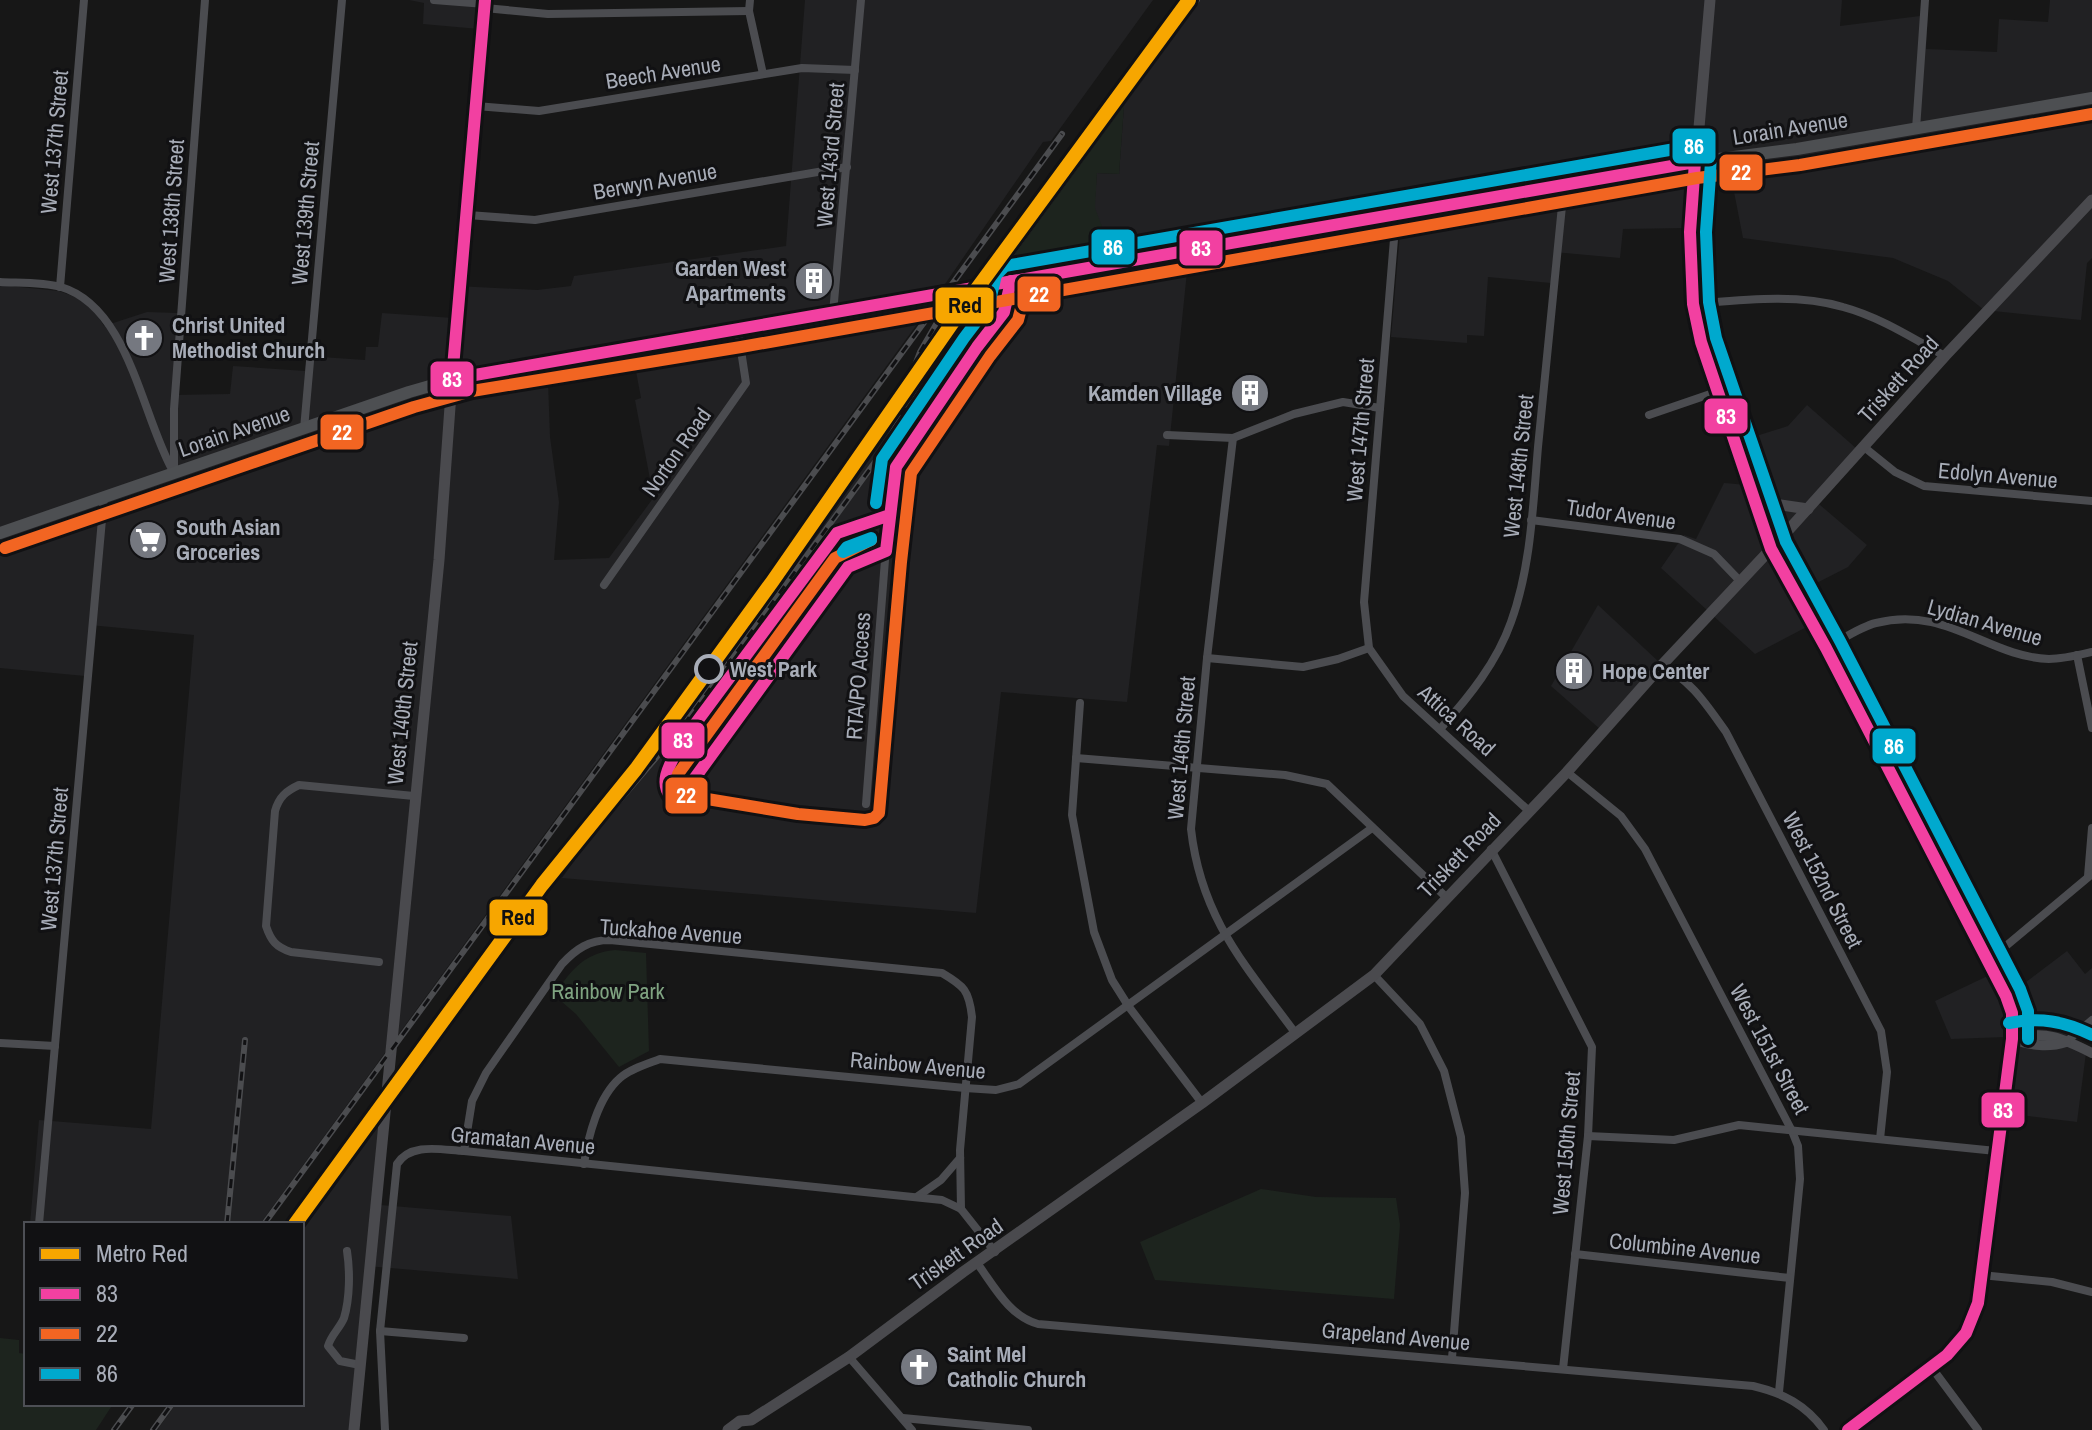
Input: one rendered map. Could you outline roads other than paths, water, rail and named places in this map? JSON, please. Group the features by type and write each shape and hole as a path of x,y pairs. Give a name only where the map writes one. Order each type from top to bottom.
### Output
{"main road":[{"path":"1710,0 1690,232 1693,304 1701,342 1771,549 1826,648 2012,1013 2012,1039 1978,1303 1966,1333 1947,1355 1848,1430"},
{"name":"Lorain Avenue","path":"0,533 452,379 1695,162 1916,129 2092,98"},
{"name":"Triskett Road","path":"728,1430 740,1421 751,1426 849,1357 1374,975 1491,849 1530,812 1739,580 2092,200"},
{"name":"West 140th Street","path":"354,1430 439,560 452,379"},
{"path":"1755,501 1808,509"}],"street":[{"name":"West 137th Street","path":"60,287 84,0"},
{"name":"West 138th Street","path":"174,473 174,409 205,0"},
{"name":"West 139th Street","path":"304,429 342,0"},
{"path":"434,0 548,14 749,11"},
{"path":"750,0 749,11 763,74"},
{"name":"West 143rd Street","path":"833,313 861,0"},
{"path":"1916,129 1925,0"},
{"name":"West 140th Street","path":"452,379 485,4"},
{"name":"Beech Avenue","path":"476,106 539,111 802,68 855,70"},
{"name":"Berwyn Avenue","path":"468,215 535,220 847,167"},
{"name":"West 148th Street","path":"1441,728 1470,695 1492,662 1511,624 1521,589 1531,520 1564,186"},
{"name":"West 147th Street","path":"1369,648 1364,602 1396,215"},
{"name":"RTA/PO Access","path":"866,804 886,551 896,467 968,359 1004,312 1011,281"},
{"path":"0,282 60,287 80,295 96,308 115,335 174,473"},
{"path":"1693,304 1789,300 1842,306 1892,325 1945,356"},
{"name":"Norton Road","path":"604,585 746,383 738,331"},
{"path":"1649,415 1719,391"},
{"path":"1167,435 1233,438 1294,414 1343,402 1380,408"},
{"name":"West 146th Street","path":"1233,438 1191,829 1194,854 1209,904 1224,937 1296,1034"},
{"name":"Edolyn Avenue","path":"1864,447 1895,472 1924,486 2092,501"},
{"name":"West 137th Street","path":"39,1222 104,497"},
{"name":"Tudor Avenue","path":"1531,520 1680,539 1714,554 1739,580"},
{"name":"Lydian Avenue","path":"1826,648 1872,623 1896,619 1954,627 2021,654 2049,659 2092,652"},
{"path":"1207,658 1303,667 1369,648"},
{"name":"Attica Road","path":"1369,648 1403,696 1530,812"},
{"path":"2077,655 2092,728"},
{"name":"West 152nd Street","path":"1661,666 1673,671 1702,698 1726,732 1881,1031 1887,1072 1880,1139"},
{"path":"1080,703 1072,815 1094,932 1112,980 1129,1007 1202,1103"},
{"path":"1076,758 1285,775 1327,784 1446,897"},
{"name":"West 151st Street","path":"1567,772 1621,816 1645,849 1798,1146 1800,1179 1779,1392"},
{"path":"379,962 291,952 279,948 270,939 266,926 275,811 288,790 299,785 414,796"},
{"name":"Rainbow Avenue","path":"584,1164 589,1135 599,1110 619,1078 660,1059 965,1088 996,1090 1019,1084 1372,828"},
{"path":"1988,961 2090,875 2092,828"},
{"name":"West 150th Street","path":"1491,849 1592,1047 1588,1136 1563,1369"},
{"name":"Tuckahoe Avenue","path":"464,1151 472,1101 486,1073 562,964 571,954 596,940 942,973 962,985 970,1000 972,1017 965,1088"},
{"path":"1374,975 1420,1024 1444,1071 1461,1137 1465,1193 1452,1358"},
{"path":"2066,1042 2092,1020"},
{"path":"2012,1039 2030,1034 2055,1035 2092,1053"},
{"path":"0,1043 55,1046"},
{"path":"965,1088 960,1158 961,1209 995,1252"},
{"path":"1588,1136 1674,1140 1739,1125 1996,1151"},
{"name":"Gramatan Avenue","path":"385,1430 380,1331 397,1164 403,1155 413,1149 464,1151 918,1196 942,1200 961,1209"},
{"path":"918,1196 941,1180 960,1158"},
{"path":"347,1251 349,1268 345,1315 331,1334 328,1346 340,1361 360,1365"},
{"name":"Columbine Avenue","path":"1575,1254 1790,1278"},
{"name":"Grapeland Avenue","path":"977,1263 1012,1310 1025,1321 1038,1324 1753,1386 1779,1392 1803,1407 1824,1430"},
{"path":"1981,1275 2052,1282 2092,1292"},
{"path":"380,1331 464,1338"},
{"path":"849,1357 912,1430"},
{"path":"1932,1368 1978,1430"},
{"path":"903,1418 1028,1430"}],"railway":[{"path":"304,1222 564,865 679,731 883,451 923,374 1197,0"},
{"path":"265,1222 1062,134"},
{"path":"907,386 920,352 942,314"},
{"path":"227,1222 245,1040"},
{"path":"114,1430 132,1406"},
{"path":"153,1430 171,1406"}],"metro line":[{"name":"Red","path":"296,1222 542,885 636,769 772,582 962,309 1189,0"}],"place":[{"name":"Garden West Apartments","path":"814,281"},
{"name":"Christ United Methodist Church","path":"144,338"},
{"name":"Kamden Village","path":"1250,393"},
{"name":"South Asian Groceries","path":"148,540"},
{"name":"West Park","path":"709,669"},
{"name":"Hope Center","path":"1574,671"},
{"name":"Saint Mel Catholic Church","path":"919,1367"}],"park label":[{"name":"Rainbow Park","path":"608,991"}]}
